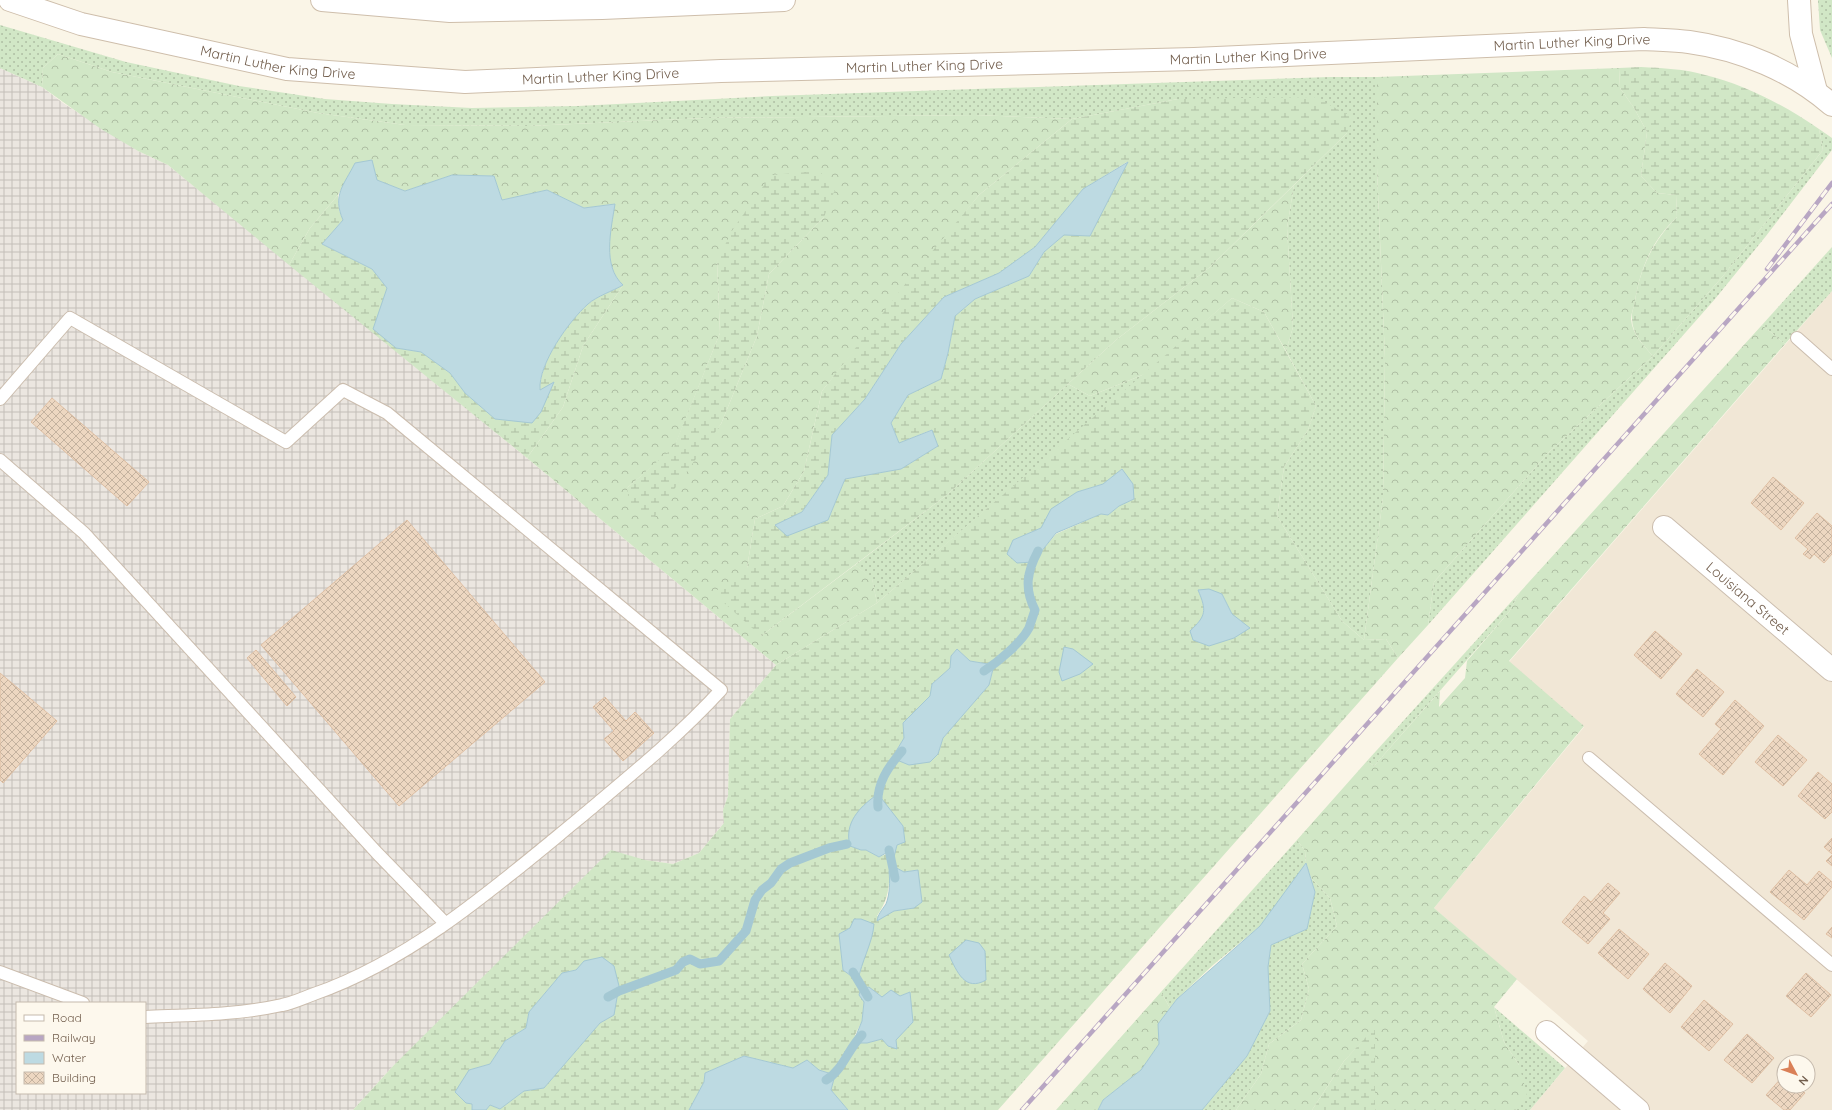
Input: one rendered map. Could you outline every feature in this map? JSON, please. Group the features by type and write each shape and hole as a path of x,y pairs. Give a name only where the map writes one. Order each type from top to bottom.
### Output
{"main road":[{"name":"Martin Luther King Drive","path":"10,0 81,24 287,69 465,82 721,71 1194,59 1644,39 1688,42 1731,51 1766,64 1796,78 1824,98"},
{"path":"322,0 450,11 602,8 784,0"},
{"path":"1799,0 1801,34 1824,98"},
{"name":"Louisiana Street","path":"1664,527 1832,670"},
{"path":"1547,1032 1638,1110"}],"lane":[{"path":"0,399 70,318 286,442 343,390 387,412 721,690 696,718 506,879 445,923 397,954 341,985 282,1005 232,1013 146,1017"},
{"path":"1797,338 1832,369"},
{"path":"0,460 84,533 372,848 445,923"},
{"path":"1588,758 1832,966"},
{"path":"0,972 79,1002"}],"shaded area":[{"path":"0,68 42,87 63,103 138,151 168,165 527,458 776,665 730,719 728,796 723,810 724,823 699,853 673,864 645,860 394,1065 353,1110 0,1110"},
{"path":"1832,291 1832,1110 1530,1110 1588,1041 1434,908 1584,727 1509,662"}],"green space":[{"path":"1818,0 1832,0 1832,58 1820,30"},
{"path":"0,25 126,62 239,86 325,99 472,108 578,106 772,96 1330,77 1377,77 1377,169 1385,358 1383,498 1364,640 1342,621 1277,516 1284,467 1308,430 1316,406 1286,351 1293,327 1287,228 1294,185 1347,133 1178,99 1072,119 975,115 706,118 529,126 405,125 318,113 112,72 58,54 43,68 42,87 0,68"},
{"path":"58,54 112,72 318,113 405,125 529,126 706,118 975,115 1072,119 979,195 822,391 804,471 783,506 755,519 747,568 761,636 855,565 872,578 877,603 776,665 527,458 563,407 583,346 623,285 616,277 610,258 610,236 614,204 584,208 547,190 502,200 494,176 452,175 405,191 377,180 356,163 338,195 310,228 289,265 168,165 138,151 101,129 42,87 43,68","holes":["824,217 769,274 757,336 721,424 699,451 627,488 674,448 720,333 717,261"]},
{"path":"1641,67 1690,71 1720,79 1750,90 1778,104 1819,129 1823,150 1723,276 1653,356 1636,335 1632,312 1644,266 1654,245 1677,217 1676,195 1657,193 1641,176 1647,132 1634,108 1620,88 1619,68"},
{"path":"1619,68 1620,88 1634,108 1647,132 1641,176 1657,193 1676,195 1677,217 1661,235 1648,256 1640,278 1631,317 1636,335 1653,356 1548,453 1434,582 1428,625 1398,658 1386,639 1364,640 1383,498 1385,358 1377,168 1377,77"},
{"path":"1314,97 1353,117 1347,133 1210,267 1116,340 948,494 761,636 713,593 747,568 755,519 783,506 804,471 822,391 910,278 979,195 1072,119 1178,99","holes":["1127,162 1090,236 1064,235 1044,252 1029,276 975,299 955,316 941,379 908,395 891,423 899,443 931,430 938,446 901,469 845,479 828,520 776,525 802,512 828,475 832,435 865,399 901,344 944,297 999,273 1035,247 1083,189"]},
{"path":"1819,129 1832,138 1832,150 1766,236 1715,299 1428,625 1434,582 1548,453 1653,356 1723,276 1823,150"},
{"path":"819,171 836,187 824,217 769,274 757,336 721,424 652,520 630,509 627,488 674,447 720,333 717,261 733,229 771,175"},
{"path":"1294,185 1287,228 1293,327 1286,351 1264,312 1232,298 1145,374 1090,396 1068,384 1116,340 1210,267"},
{"path":"338,195 339,210 343,220 322,244 372,269 387,288 396,348 421,352 450,373 465,393 495,419 553,383 540,391 544,368 563,332 588,304 596,298 623,285 583,346 563,407 527,458 289,265 310,228"},
{"path":"1832,247 1832,291 1785,344 1762,325"},
{"path":"1232,298 1264,312 1316,406 1308,430 1284,467 1277,516 1342,621 1364,640 1386,639 1398,658 998,1110 848,1110 831,1090 835,1075 819,1070 807,1060 793,1068 744,1056 705,1073 704,1082 689,1110 486,1110 490,1105 500,1109 524,1091 544,1088 600,1023 614,1015 576,970 562,973 529,1012 526,1028 505,1041 490,1064 469,1070 472,1110 353,1110 394,1065 611,850 645,860 673,864 699,853 724,823 723,810 728,796 730,719 776,665 877,603","holes":["1122,469 1134,499 1119,506 1108,515 1101,514 1056,534 1033,561 1013,540 1041,528 1077,492 1103,484","1198,590 1222,594 1232,614 1190,632 1202,617 1204,608","957,649 970,661 994,665 989,685 943,738 938,754 892,758 904,738 903,723 930,696 932,684 950,668 951,656","849,841 897,845 894,851 879,857 866,850 861,850 850,846 843,849 836,846","893,866 904,872 917,870 918,882 914,908 894,911 877,916 885,900 889,871","850,928 873,932 860,970 858,981 843,970 839,934","873,990 882,997 900,996 910,992 908,1023 901,1034 888,1046 882,1039 867,1043 855,1035 862,1021 864,1002"]},
{"path":"1762,325 1785,344 1509,661 1584,726 1434,908 1517,979 1494,1007 1504,1042 1519,1065 1527,1094 1516,1110 1375,1110 1375,1028 1344,1061 1312,1110 1236,1110 1261,1074 1269,1044 1301,1020 1309,989 1302,964 1337,926 1330,898 1311,878 1306,863 1305,851 1297,840 1367,761 1374,766 1440,691 1439,707 1465,678 1467,661 1509,612 1520,592"},
{"path":"1145,374 877,603 872,579 855,565 948,494 1068,384 1090,396"},
{"path":"1520,592 1509,612 1374,766 1367,761"},
{"path":"1297,840 1305,851 1306,863 1287,892 1260,926 1213,965 1177,999 1170,1008 1161,992"},
{"path":"1311,878 1330,898 1337,926 1302,964 1309,989 1301,1020 1269,1044 1261,1074 1236,1110 1202,1110 1247,1056 1270,1011 1268,967 1271,945 1307,929 1315,892"},
{"path":"1161,992 1170,1008 1158,1024 1159,1044 1141,1070 1103,1100 1098,1110 1056,1110"},
{"path":"1494,1007 1565,1068 1530,1110 1516,1110 1519,1065 1504,1042"},
{"path":"1375,1027 1375,1110 1312,1110 1344,1061"}],"water":[{"path":"372,160 377,180 405,191 452,175 494,176 502,200 547,190 584,208 615,204 610,236 610,258 616,277 623,285 596,298 588,304 572,321 556,344 544,368 540,390 554,382 541,412 532,423 495,419 465,393 450,373 421,352 396,348 373,329 387,288 372,269 322,244 343,220 340,211 339,197 343,184 355,163"},
{"path":"1128,162 1090,236 1064,235 1044,252 1029,276 975,299 955,316 941,379 908,395 891,423 899,443 932,430 938,446 901,469 845,479 828,520 787,536 775,525 802,512 828,475 832,435 865,399 901,344 944,297 999,273 1035,247 1083,189"},
{"path":"1122,469 1133,484 1134,499 1119,506 1108,515 1101,514 1056,533 1033,562 1017,563 1007,554 1013,540 1041,528 1051,509 1077,492 1103,484"},
{"path":"1209,589 1222,594 1232,614 1250,628 1234,638 1209,646 1193,640 1190,631 1202,617 1204,608 1198,590"},
{"path":"1064,647 1073,649 1093,664 1080,674 1062,681 1059,672"},
{"path":"957,649 970,661 994,665 989,685 943,738 938,754 930,762 909,765 892,758 904,738 903,723 930,696 932,684 950,668 951,656"},
{"path":"878,794 903,826 905,842 897,845 893,861 886,853 879,857 866,850 861,850 850,846 841,849 836,846 849,841 850,826 856,814 866,803"},
{"path":"1306,863 1315,892 1307,929 1271,945 1268,967 1270,1011 1247,1056 1202,1110 1098,1110 1103,1100 1141,1070 1159,1044 1158,1024 1177,999 1260,926"},
{"path":"893,866 904,872 918,870 922,902 914,908 894,911 877,921 879,914 886,904 890,879 889,871"},
{"path":"854,919 861,919 874,924 872,938 858,981 843,970 839,934 850,928"},
{"path":"966,940 979,943 985,951 986,980 979,983 972,984 967,982 955,968 949,955"},
{"path":"602,957 614,966 619,986 614,1015 600,1023 544,1088 524,1091 500,1109 490,1105 486,1110 472,1110 472,1104 466,1103 455,1092 469,1070 490,1064 505,1041 526,1028 529,1012 562,973 576,970 584,961"},
{"path":"869,987 882,997 891,990 900,996 910,992 913,1022 896,1040 897,1049 888,1046 882,1039 867,1043 853,1043 862,1021 864,1002 859,995 861,988"},
{"path":"744,1056 793,1068 807,1060 819,1070 835,1075 831,1090 848,1110 689,1110 704,1082 705,1073"}],"building":[{"path":"52,398 149,482 127,506 31,422"},
{"path":"1773,477 1804,503 1781,530 1751,503"},
{"path":"1817,513 1832,526 1832,554 1824,563 1814,554 1810,559 1803,554 1808,549 1795,538"},
{"path":"407,520 545,682 399,806 261,645"},
{"path":"1655,631 1682,654 1661,679 1634,655"},
{"path":"256,650 296,697 287,706 247,658"},
{"path":"1697,669 1724,692 1703,717 1676,694"},
{"path":"0,673 57,721 3,783 0,780"},
{"path":"605,697 626,721 635,712 654,733 623,761 604,739 614,731 593,707"},
{"path":"1735,700 1764,726 1723,775 1699,754 1721,729 1715,724"},
{"path":"1778,735 1807,760 1783,786 1755,762"},
{"path":"1818,772 1832,784 1832,812 1825,819 1798,796"},
{"path":"1832,838 1832,854 1824,847"},
{"path":"1832,855 1832,866 1826,861"},
{"path":"1789,870 1807,885 1819,871 1832,882 1832,887 1804,920 1770,892"},
{"path":"1608,883 1620,893 1603,913 1610,919 1588,944 1562,922 1584,896 1591,902"},
{"path":"1832,927 1832,938 1826,934"},
{"path":"1619,929 1649,954 1628,979 1598,953"},
{"path":"1665,963 1692,986 1670,1013 1643,989"},
{"path":"1806,973 1831,995 1811,1017 1786,996"},
{"path":"1704,1000 1733,1024 1709,1051 1681,1027"},
{"path":"1747,1034 1774,1058 1752,1083 1724,1060"},
{"path":"1776,1084 1776,1094 1804,1094 1790,1110 1784,1110 1766,1095"}],"waterway":[{"path":"984,671 1009,652 1021,640 1029,628 1035,610 1029,594 1028,580 1031,566 1038,551"},
{"path":"878,807 881,783 892,763 902,751"},
{"path":"608,997 619,991 676,970 683,962 690,959 700,964 719,961 746,931 755,900 762,890 771,883 781,869 790,863 829,848 847,844"},
{"path":"889,850 895,878"},
{"path":"853,972 868,997"},
{"path":"826,1080 837,1071 862,1035"}],"railway":[{"path":"1767,269 1832,183"},
{"path":"1022,1110 1832,204"}]}
